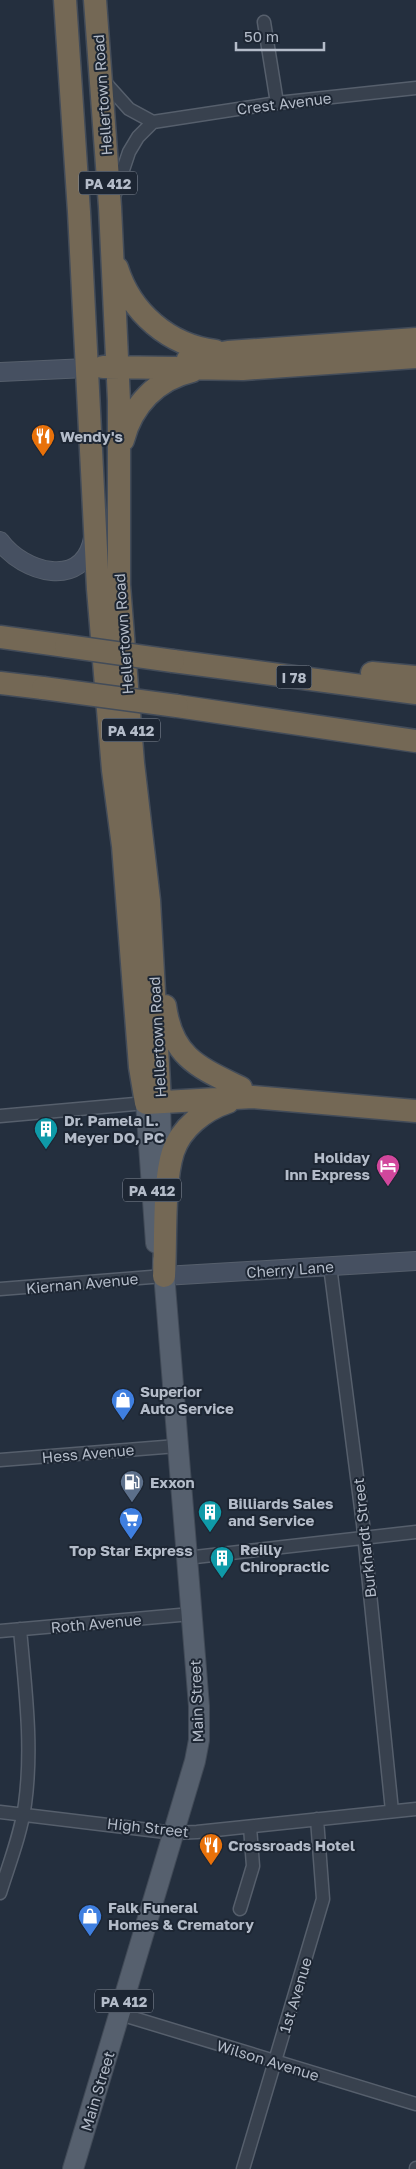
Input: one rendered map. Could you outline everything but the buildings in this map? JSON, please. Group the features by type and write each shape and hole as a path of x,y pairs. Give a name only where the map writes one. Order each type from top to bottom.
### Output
{"highway":[{"name":"Hellertown Road","path":"64,0 87,368 93,516 113,770 125,865 140,1067 153,1098"},
{"name":"Hellertown Road","path":"95,0 110,207 117,367 120,608 133,763 149,900 153,966 153,1098"},
{"path":"112,247 126,290 138,308 159,328 186,343 207,350 244,351"},
{"path":"87,368 162,364 244,351 416,339"},
{"path":"117,367 243,369 416,357"},
{"path":"119,466 127,428 143,400 168,379 206,369"},
{"name":"I 78","path":"0,638 172,656 416,693"},
{"path":"172,656 416,677"},
{"path":"0,683 221,712 416,741"},
{"path":"221,712 342,737 416,747"},
{"path":"153,966 160,985 168,1027 181,1051 211,1073 247,1092 416,1112"},
{"path":"153,1098 299,1089 416,1100"},
{"path":"164,1276 170,1164 177,1143 204,1113 247,1092"}],"main road":[{"name":"Hellertown Road","path":"153,1098 164,1276"},
{"name":"Main Street","path":"73,2169 174,1833 199,1740 199,1706 176,1446 164,1276"}],"street":[{"path":"264,22 277,103"},
{"path":"100,76 128,109 153,122 138,137 129,152 119,188 110,207"},
{"name":"Crest Avenue","path":"153,122 277,103 416,88"},
{"path":"0,372 87,368"},
{"path":"0,541 14,556 31,566 50,571 72,569 81,564 89,554 93,539 93,516"},
{"path":"0,1116 153,1098"},
{"name":"Cherry Lane","path":"164,1276 416,1261"},
{"name":"Burkhardt Street","path":"330,1266 365,1538 392,1811"},
{"name":"Kiernan Avenue","path":"0,1289 164,1276"},
{"name":"Hess Avenue","path":"0,1460 176,1446"},
{"path":"186,1558 416,1532"},
{"name":"Roth Avenue","path":"0,1631 191,1614"},
{"path":"0,1893 23,1814 29,1745 20,1629"},
{"name":"High Street","path":"0,1812 174,1833 250,1827 416,1809"},
{"name":"1st Avenue","path":"244,2169 323,1899 316,1819"},
{"path":"240,1909 253,1866 250,1827"},
{"name":"Wilson Avenue","path":"120,2014 416,2104"}],"place":[{"name":"Wendy's","path":"43,457"},
{"name":"Dr. Pamela L. Meyer DO, PC","path":"46,1150"},
{"name":"Holiday Inn Express","path":"388,1187"},
{"name":"Superior Auto Service","path":"123,1421"},
{"name":"Exxon","path":"132,1503"},
{"name":"Billiards Sales and Service","path":"210,1533"},
{"name":"Top Star Express","path":"131,1540"},
{"name":"Reilly Chiropractic","path":"222,1579"},
{"name":"Crossroads Hotel","path":"211,1866"},
{"name":"Falk Funeral Homes & Crematory","path":"90,1937"}]}
